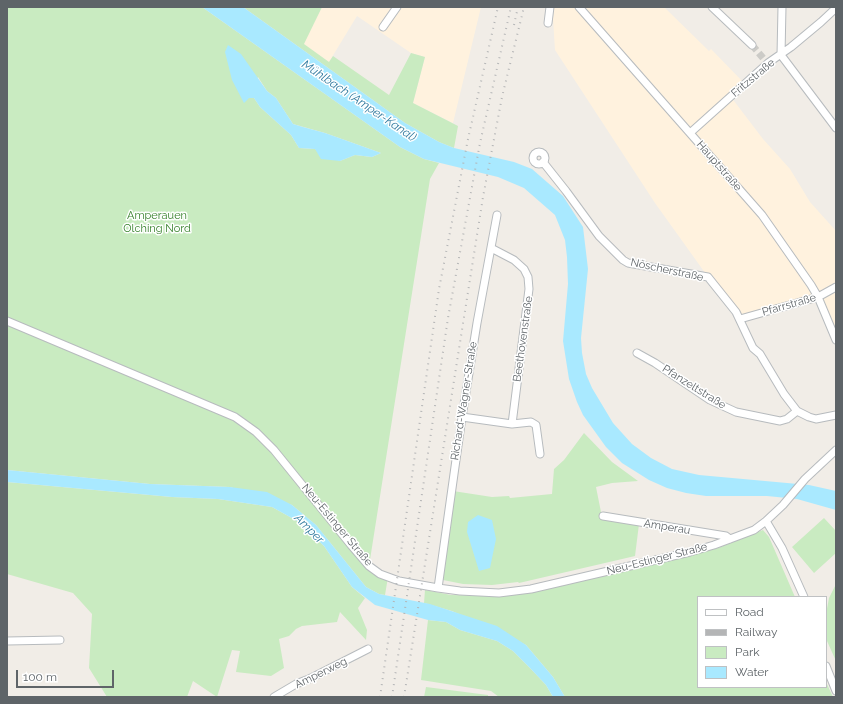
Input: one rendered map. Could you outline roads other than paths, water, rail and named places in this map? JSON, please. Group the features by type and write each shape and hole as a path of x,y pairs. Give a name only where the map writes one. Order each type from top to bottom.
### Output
{"street":[{"path":"383,27 397,7"},
{"path":"548,23 550,7"},
{"path":"712,7 752,45"},
{"path":"719,14 724,7"},
{"path":"782,7 781,55 836,128"},
{"name":"Hauptstraße","path":"583,8 762,215 793,257 818,297 836,340"},
{"name":"Fritzstraße","path":"690,133 766,60 781,55 836,8"},
{"name":"Nöscherstraße","path":"543,162 599,236 623,260 628,263 708,277 740,319 753,348 760,354 784,394 797,411 809,418 816,419 836,415"},
{"name":"Richard-Wagner-Straße","path":"438,588 477,322 497,215"},
{"name":"Beethovenstraße","path":"491,248 514,260 524,269 528,277 529,289 512,424"},
{"name":"Pfarrstraße","path":"740,319 818,297 836,287"},
{"name":"Neu-Estinger Straße","path":"7,321 235,417 256,432 274,450 369,566 380,574 399,581 438,588 499,593 531,589 690,552 730,539 754,530 766,522 783,505 804,480 836,450"},
{"name":"Pfanzeltstraße","path":"637,353 655,363 710,400 736,412 780,421 787,419 797,411"},
{"path":"462,417 512,424 531,422 536,425 540,454"},
{"name":"Amperau","path":"603,516 726,536 730,539"},
{"path":"766,522 782,548 804,596"},
{"path":"7,641 60,640"},
{"name":"Amperweg","path":"274,697 296,684 368,649"},
{"path":"827,668 836,691"}],"water":[{"name":"Mühlbach (Amper-Kanal)","path":"202,7 243,7 405,123 439,142 454,148 514,162 532,169 563,196 583,227 588,269 581,338 582,353 586,374 592,388 613,423 632,444 651,458 672,469 699,475 809,485 836,491 836,510 797,499 767,496 706,496 686,493 667,488 649,480 622,463 606,447 583,415 569,379 563,341 568,284 567,257 565,240 555,215 524,188 498,177 424,159 400,147"},
{"path":"228,45 241,54 267,91 276,98 293,124 325,133 381,153 372,157 355,155 340,161 321,159 315,149 299,148 291,135 260,107 254,98 249,98 244,103 232,80 225,52"},
{"name":"Amper","path":"7,470 150,484 230,487 267,492 292,505 316,525 366,587 379,594 430,604 497,626 526,645 553,677 565,697 553,697 546,685 513,651 497,641 460,630 446,622 428,620 375,605 352,587 324,546 299,522 272,507 218,499 172,497 7,482"},
{"path":"478,515 492,520 496,539 490,568 479,571 467,532 468,522"}],"tunnel":[{"path":"752,45 763,58"}],"railway":[{"path":"380,697 439,289 468,139 498,7"},
{"path":"392,697 448,318 480,143 511,7"},
{"path":"514,25 518,7"},
{"path":"404,697 483,197 502,97 524,7"}],"park label":[{"name":"Amperauen Olching Nord","path":"157,222"}]}
